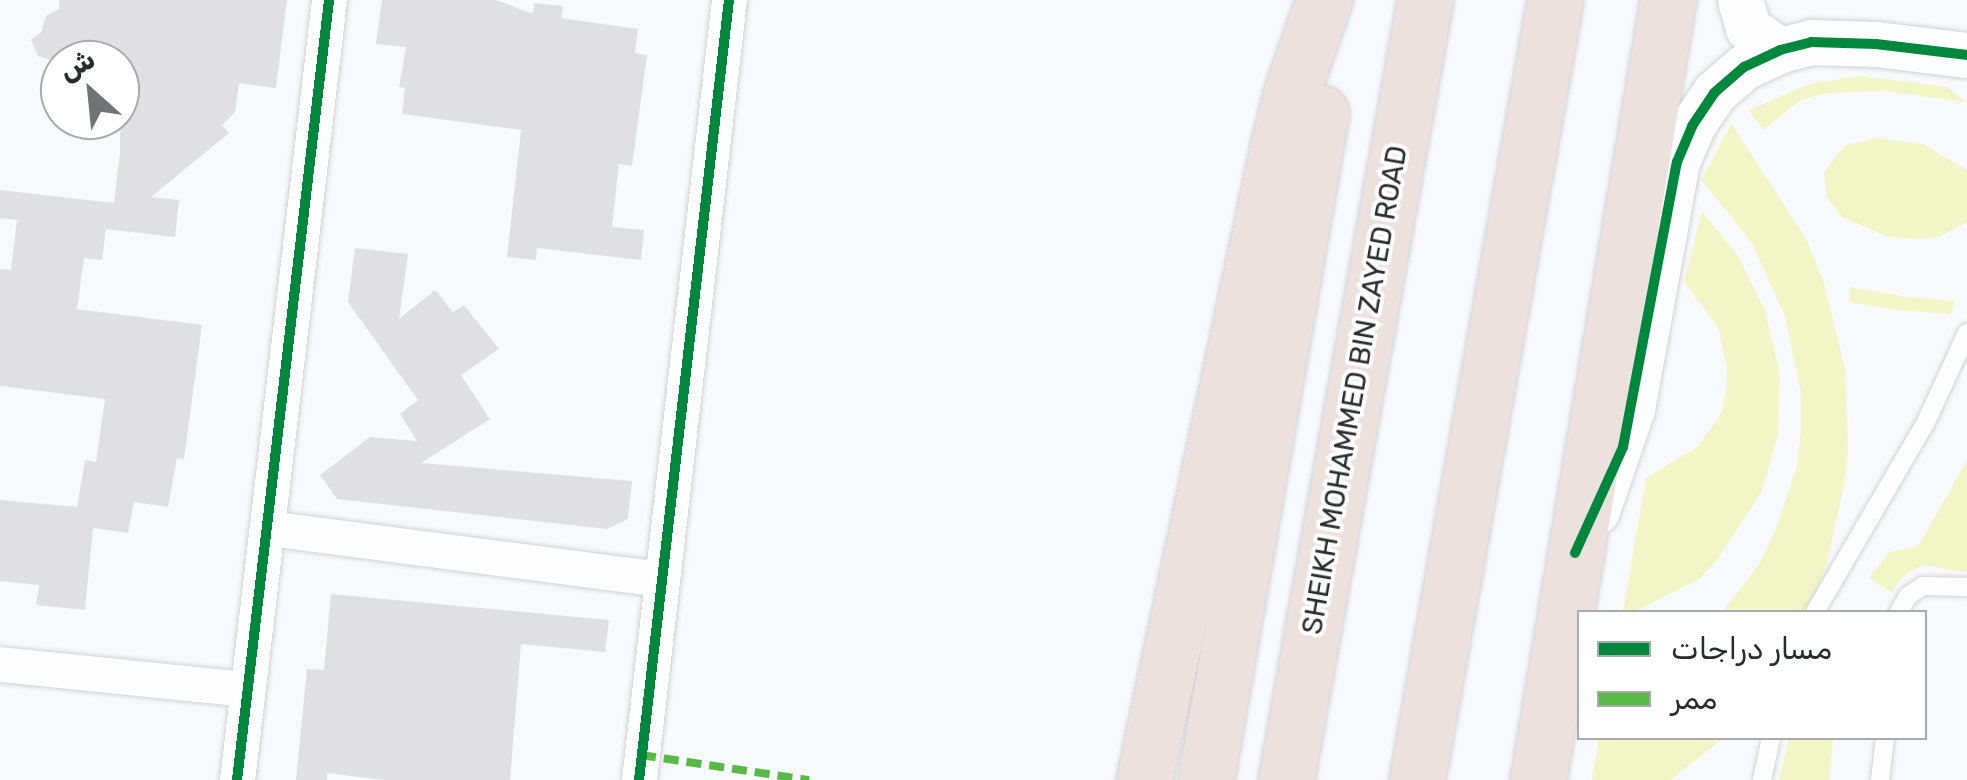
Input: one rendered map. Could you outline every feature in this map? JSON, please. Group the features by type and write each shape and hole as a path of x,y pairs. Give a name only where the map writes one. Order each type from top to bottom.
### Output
{"highway":[{"path":"1144,780 1278,148 1291,94 1326,0"},
{"path":"1206,780 1316,152 1326,0"},
{"name":"SHEIKH MOHAMMED BIN ZAYED ROAD","path":"1286,780 1425,0"},
{"path":"1417,780 1555,0"},
{"path":"1538,780 1668,0"}],"street":[{"path":"237,780 328,0"},
{"path":"638,780 729,0"},
{"path":"1740,0 1748,28 1780,50"},
{"path":"1575,553 1622,447 1678,162 1692,126 1714,93 1744,68 1780,50 1812,42 1876,44 1967,55"},
{"path":"268,528 662,579"},
{"path":"0,664 247,690"}],"lane":[{"path":"1816,610 1926,422 1967,334"},
{"path":"1900,610 1908,596 1924,586 1967,587"},
{"path":"1762,780 1771,740"},
{"path":"1880,780 1885,740"}],"green space":[{"path":"1861,76 1948,87 1966,102 1885,91 1825,93 1799,101 1763,130 1749,110 1812,83"},
{"path":"1731,123 1806,239 1823,280 1845,369 1848,448 1844,486 1826,566 1810,610 1724,610 1758,566 1774,534 1797,467 1801,393 1785,316 1752,243 1702,180"},
{"path":"1876,138 1923,144 1967,170 1967,222 1939,237 1921,239 1889,237 1842,217 1827,198 1824,172 1844,146"},
{"path":"1702,211 1738,256 1765,311 1780,374 1778,434 1762,491 1717,560 1698,580 1637,610 1623,610 1646,478 1697,447 1721,414 1726,392 1727,368 1718,327 1684,282"},
{"path":"1849,287 1955,301 1951,314 1896,310 1850,302"},
{"path":"1967,460 1967,572 1923,565 1906,574 1891,592 1869,578 1889,552 1918,547"},
{"path":"1599,740 1721,740 1670,780 1592,780"},
{"path":"1789,740 1833,740 1829,780 1779,780"}],"building":[{"path":"59,0 287,0 276,88 239,83 235,112 222,125 229,133 151,197 179,200 175,237 106,229 102,260 84,258 77,309 202,325 184,459 177,458 168,507 134,502 128,533 93,528 85,610 36,605 39,585 0,581 0,500 77,507 85,460 96,462 105,399 0,386 0,269 11,270 17,220 0,218 0,190 114,203 120,140 140,140 140,40 40,40 38,56 31,40 41,32 46,16 59,9"},
{"path":"382,0 496,0 533,14 534,3 563,6 561,18 638,29 635,53 647,55 632,166 619,164 612,227 644,230 641,260 537,248 536,260 507,257 521,130 402,114 405,88 399,87 406,47 376,44"},
{"path":"355,248 408,254 399,319 435,290 453,312 464,305 499,349 461,375 490,419 421,463 632,481 628,519 607,529 337,499 320,475 370,437 417,441 400,414 418,400 348,302"},
{"path":"331,594 609,620 605,652 521,644 510,780 384,780 327,773 327,780 296,780 307,669 324,670"}],"marked path":[{"path":"641,755 809,780"}],"cycle path":[{"path":"237,780 329,0"},
{"path":"639,780 729,0"},
{"path":"1575,553 1623,447 1677,162 1692,126 1714,93 1744,67 1780,50 1811,42 1876,44 1967,55"}]}
